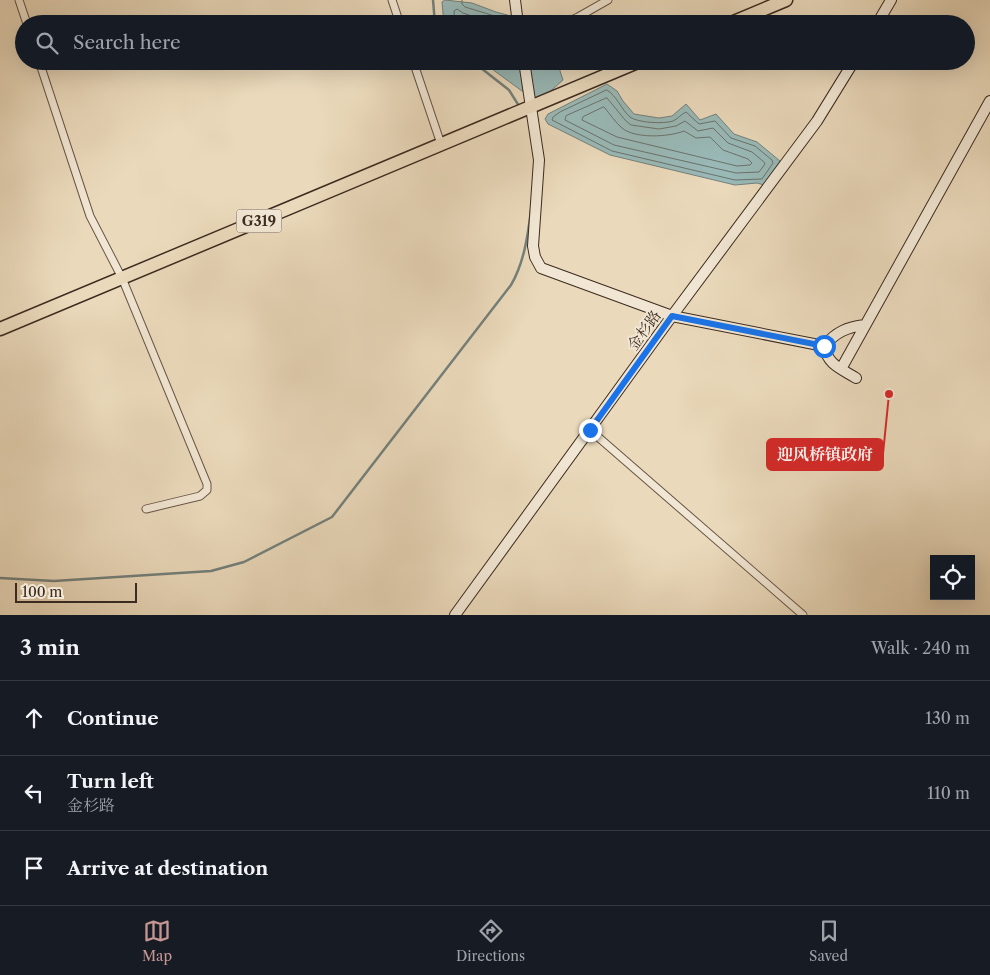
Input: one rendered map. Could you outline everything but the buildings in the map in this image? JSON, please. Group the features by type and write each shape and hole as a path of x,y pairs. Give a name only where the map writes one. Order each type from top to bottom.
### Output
{"highway":[{"path":"750,15 786,0"},
{"name":"G319","path":"0,329 618,70"}],"street":[{"path":"19,0 24,15"},
{"path":"392,0 397,15"},
{"path":"516,0 517,15"},
{"path":"582,15 608,0"},
{"path":"882,15 891,0"},
{"path":"42,70 90,216 122,278 206,484 207,490 200,496 146,510"},
{"path":"415,70 441,144"},
{"path":"524,70 525,109 539,160 533,246 535,257 541,268 672,316 824,346"},
{"name":"金杉路","path":"455,615 672,316 817,121 848,70"},
{"path":"841,369 990,101"},
{"path":"824,346 832,336 843,329 865,325"},
{"path":"824,346 826,355 831,363 856,378"},
{"path":"590,430 803,615"}],"water":[{"path":"445,0 472,3 507,15 443,15 442,2"},
{"path":"493,70 560,70 563,80 545,96 535,98"},
{"path":"607,84 617,91 634,114 659,118 672,116 686,104 700,120 716,114 734,134 757,142 780,161 764,185 757,183 735,185 610,155 548,124 545,119 548,114"}],"waterway":[{"path":"433,0 434,15"},
{"path":"483,70 509,90 519,106"},
{"path":"0,578 54,581 211,571 244,562 332,517 511,285 522,258 531,210"}],"place":[{"name":"迎风桥镇政府","path":"889,394"}],"route":[{"path":"590,430 672,316 824,346"}]}
